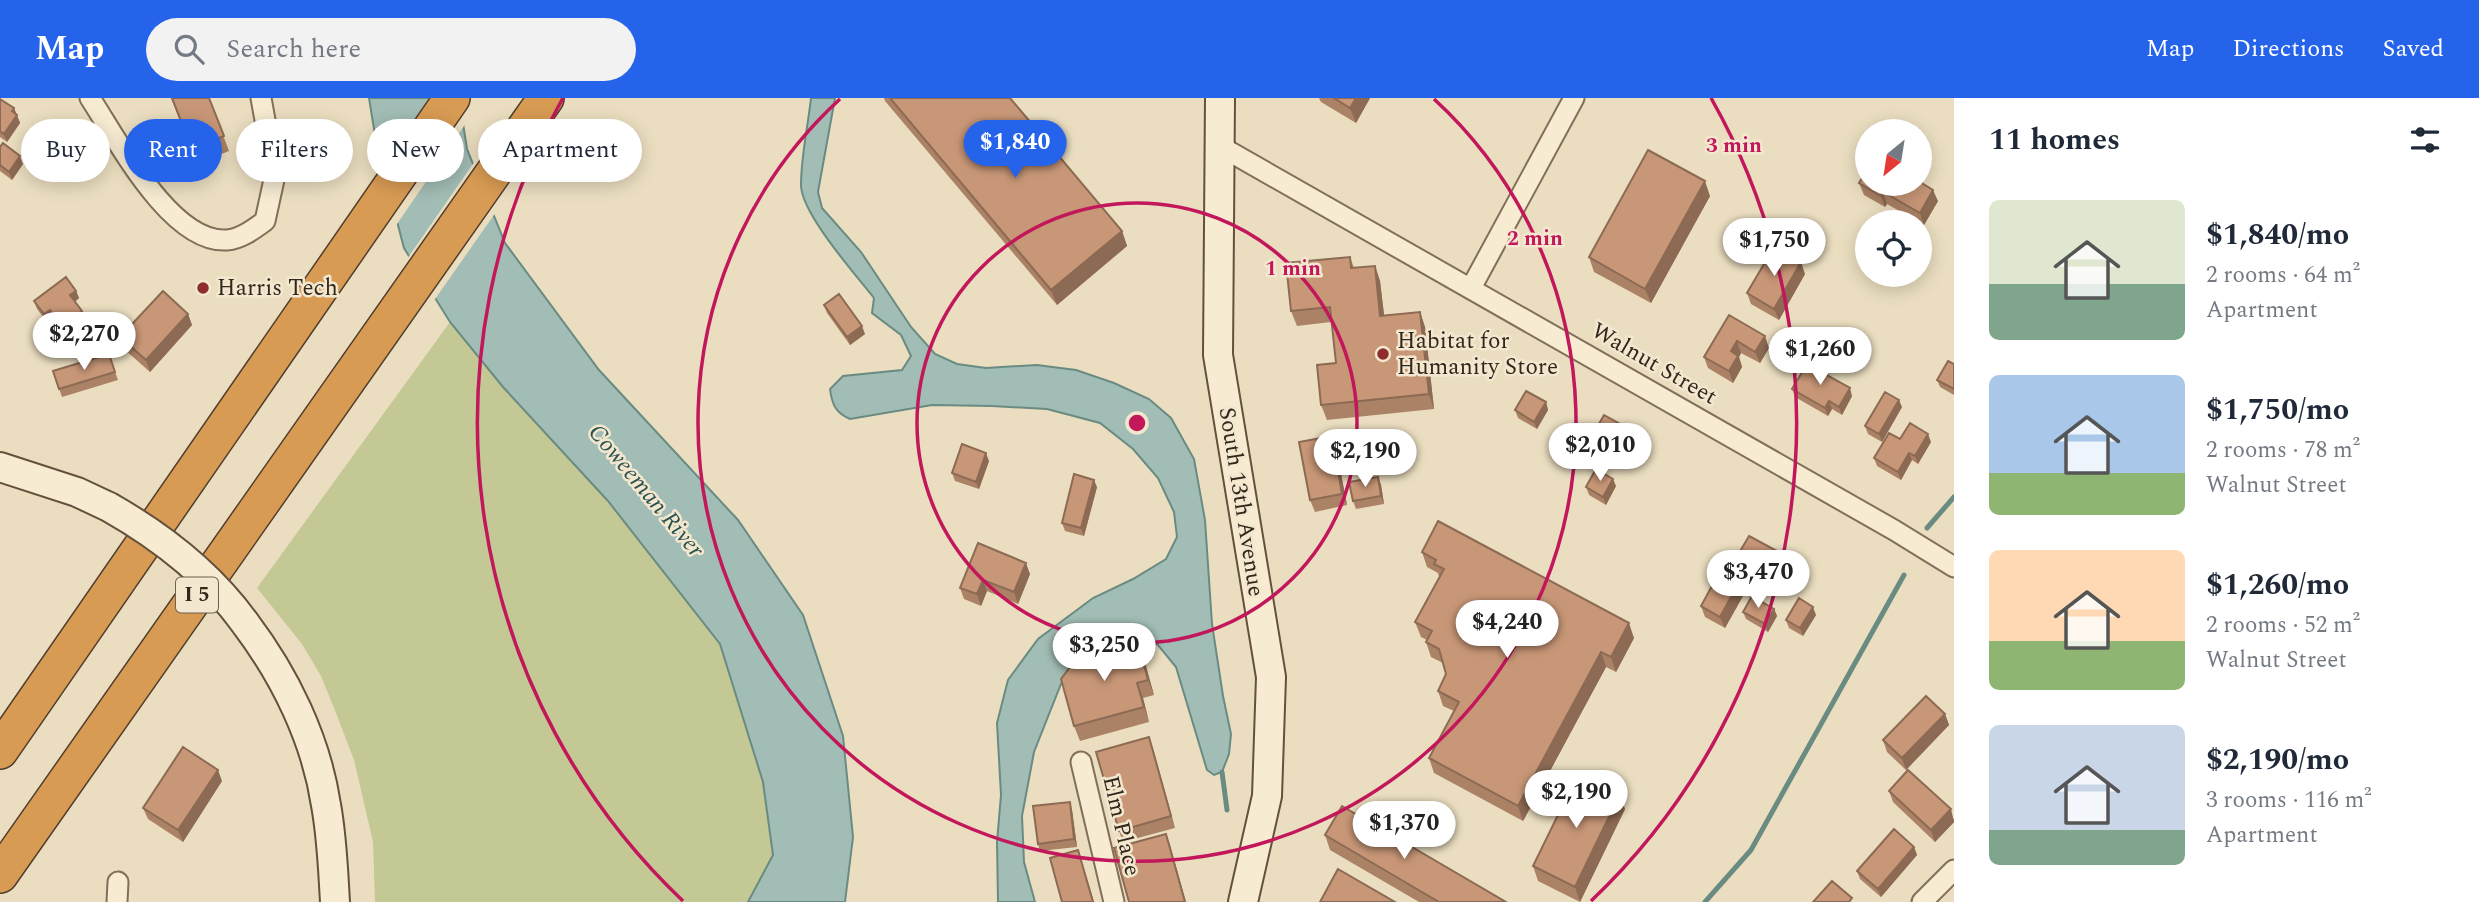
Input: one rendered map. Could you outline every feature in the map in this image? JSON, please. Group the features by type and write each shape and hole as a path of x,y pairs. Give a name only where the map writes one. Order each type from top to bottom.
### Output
{"highway":[{"path":"0,751 452,98"},
{"name":"I 5","path":"0,875 546,98"}],"main road":[{"name":"South 13th Avenue","path":"1220,98 1218,355 1271,677 1267,796 1243,902"},
{"path":"0,467 78,492 151,533 215,585 245,623 275,664 298,712 318,768 331,840 334,902"}],"street":[{"path":"90,98 152,193 183,225 206,238 228,240 249,232 265,221 275,175 261,98"},
{"path":"1471,288 1574,98"},
{"name":"Walnut Street","path":"1219,145 1894,530 1954,568"},
{"name":"Elm Place","path":"1081,762 1114,902"},
{"path":"1922,902 1954,870"},
{"path":"117,902 118,882"}],"green space":[{"path":"450,322 503,387 608,501 720,644 763,782 773,855 748,902 375,902 373,842 354,760 321,676 302,644 257,588"}],"water":[{"path":"369,98 459,98 462,119 372,119"},
{"path":"811,98 835,98 818,192 822,208 861,252 911,327 935,354 957,364 986,368 1037,365 1076,370 1114,383 1149,399 1171,418 1194,459 1205,520 1212,624 1231,734 1229,754 1222,772 1214,775 1207,770 1176,667 1158,645 1131,636 1104,641 1077,656 1061,684 1034,752 1022,816 1024,862 1035,902 998,902 997,842 1001,795 997,723 1008,680 1038,639 1093,598 1166,559 1177,537 1174,512 1158,478 1133,449 1100,423 1047,409 992,406 932,405 850,419 838,411 830,389 843,376 902,370 911,356 901,335 872,313 874,298 830,243 803,197 802,163"},
{"name":"Coweeman River","path":"464,130 478,182 480,182 505,243 599,370 738,520 803,615 843,736 853,837 845,902 748,902 773,855 763,782 720,644 608,501 503,387 450,322 404,248 387,182 464,182"}],"pier":[{"path":"429,98 462,98 466,123 464,126 464,119 415,119"},
{"path":"475,161 478,182 484,182 496,212 433,302 407,259 460,182 464,182 464,177"},
{"path":"383,182 426,182 395,227"}],"building":[{"path":"172,98 209,98 217,119 180,119"},
{"path":"890,98 1010,98 1122,231 1051,290"},
{"path":"1334,98 1356,98 1350,108"},
{"path":"0,99 14,108 12,111 17,115 4,134 0,131"},
{"path":"3,143 20,156 9,172 0,165 0,147"},
{"path":"1648,150 1705,181 1645,289 1589,257"},
{"path":"1890,196 1930,196 1922,210 1915,210"},
{"path":"1774,247 1801,262 1774,309 1747,293"},
{"name":"Habitat for Humanity Store","path":"1350,257 1351,268 1375,266 1380,316 1420,312 1429,394 1321,405 1317,365 1336,363 1330,307 1291,311 1286,263"},
{"path":"66,277 76,291 70,295 82,311 62,326 50,310 44,314 34,301"},
{"path":"163,291 188,314 146,360 120,337"},
{"path":"839,294 862,326 847,337 824,305"},
{"path":"1729,315 1765,336 1755,352 1737,341 1731,351 1738,356 1729,371 1704,357"},
{"path":"109,354 115,372 59,389 53,371"},
{"path":"1948,361 1954,364 1954,389 1937,380"},
{"path":"1807,364 1850,388 1839,407 1829,401 1825,408 1792,389"},
{"path":"1526,391 1546,402 1534,422 1515,410"},
{"path":"1885,392 1899,400 1879,434 1865,426"},
{"path":"1604,415 1631,430 1616,457 1589,441"},
{"path":"1910,423 1928,434 1915,456 1909,453 1898,472 1874,458 1889,433 1900,439"},
{"path":"1332,436 1342,494 1310,500 1299,442"},
{"path":"962,444 986,453 976,482 952,473"},
{"path":"1596,469 1613,479 1603,497 1586,487"},
{"path":"1074,474 1094,480 1081,528 1062,523"},
{"path":"1378,477 1381,496 1353,501 1349,482"},
{"path":"1438,521 1629,623 1611,657 1601,652 1518,806 1429,758 1459,702 1438,691 1446,674 1439,649 1426,642 1432,631 1415,622 1444,569 1434,564 1436,560 1422,552"},
{"path":"1749,536 1788,557 1778,574 1762,565 1754,581 1743,575 1720,617 1701,606 1726,560 1742,569 1748,558 1739,553"},
{"path":"978,543 1026,563 1014,592 983,580 977,594 960,588"},
{"path":"1752,596 1774,609 1765,624 1743,612"},
{"path":"1799,598 1813,607 1800,628 1786,620"},
{"path":"1125,641 1128,651 1139,647 1148,680 1137,683 1144,707 1074,726 1061,679 1081,653"},
{"path":"1926,696 1945,714 1902,758 1883,740"},
{"path":"1149,737 1171,816 1119,831 1096,752"},
{"path":"183,747 218,770 178,830 143,808"},
{"path":"1908,770 1951,809 1931,830 1889,791"},
{"path":"1578,774 1620,794 1575,887 1533,866"},
{"path":"1070,802 1074,839 1038,844 1033,806"},
{"path":"1342,806 1506,902 1439,902 1325,835"},
{"path":"1894,829 1914,847 1878,889 1857,871"},
{"path":"1166,834 1185,902 1129,902 1114,848"},
{"path":"1078,850 1093,902 1062,902 1050,858"},
{"path":"1338,869 1395,902 1320,902"},
{"path":"1832,881 1852,898 1849,902 1813,902"}],"waterway":[{"path":"1927,528 1954,497"},
{"path":"1705,902 1751,850 1904,575"},
{"path":"1222,772 1227,810"}],"place":[{"name":"Harris Tech","path":"203,288"},
{"name":"Habitat for Humanity Store","path":"1383,354"}]}
